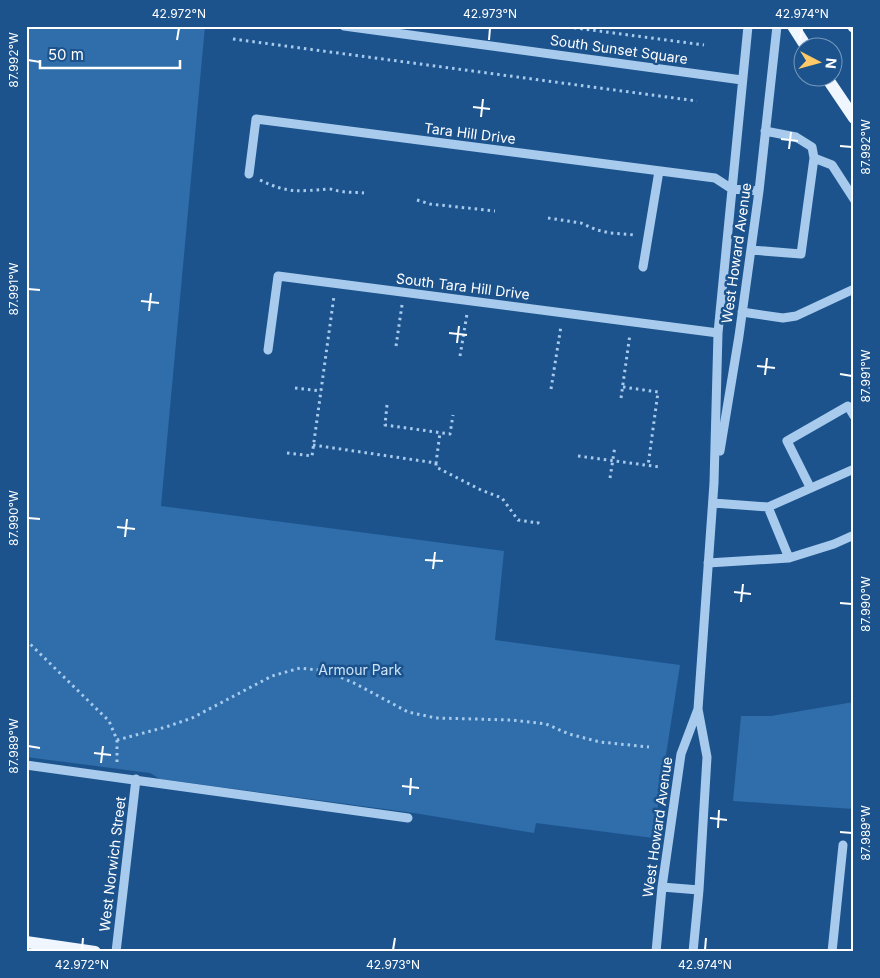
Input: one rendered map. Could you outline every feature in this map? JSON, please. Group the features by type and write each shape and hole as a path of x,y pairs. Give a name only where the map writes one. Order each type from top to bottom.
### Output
{"main road":[{"path":"793,26 801,38"},
{"path":"834,88 854,118"},
{"path":"26,942 95,952"}],"street":[{"name":"South Sunset Square","path":"344,26 742,80"},
{"name":"West Howard Avenue","path":"692,952 707,757 698,709 713,503 718,333 748,26"},
{"name":"West Howard Avenue","path":"714,483 751,250 777,26"},
{"name":"Tara Hill Drive","path":"249,174 256,120 715,178 732,189"},
{"path":"751,250 802,254 814,158 812,147 796,137 765,131"},
{"path":"814,158 832,166 854,198"},
{"path":"643,267 659,170"},
{"path":"732,189 759,191"},
{"name":"South Tara Hill Drive","path":"268,350 278,276 718,333"},
{"path":"742,312 783,318 796,316 854,289"},
{"path":"810,487 788,441 848,406 854,416"},
{"path":"713,503 768,507 854,469"},
{"path":"768,507 790,558"},
{"path":"708,563 790,558 834,544 854,535"},
{"name":"West Howard Avenue","path":"656,952 662,887 681,754 698,709"},
{"path":"26,765 408,818"},
{"name":"West Norwich Street","path":"116,952 136,779"},
{"path":"832,952 843,845"},
{"path":"662,887 698,890"}],"path":[{"path":"560,26 704,45"},
{"path":"233,39 698,100"},
{"path":"249,174 277,188 290,191 305,192 331,189 341,192 364,193"},
{"path":"417,200 430,204 495,211"},
{"path":"548,218 581,223 610,233 629,236 648,234"},
{"path":"287,453 312,456 336,283"},
{"path":"396,346 404,292"},
{"path":"460,356 469,301"},
{"path":"551,389 563,313"},
{"path":"621,398 632,322"},
{"path":"623,387 658,392 648,466"},
{"path":"295,388 320,391"},
{"path":"387,406 385,425 440,433 450,434 453,415"},
{"path":"440,433 436,467 480,490 502,498 518,520 538,523 539,518"},
{"path":"313,444 436,462"},
{"path":"610,478 615,446"},
{"path":"578,456 660,467"},
{"path":"26,640 109,721 117,740 116,776"},
{"path":"117,740 192,718 272,676 300,668 327,671 408,712 436,718 510,720 546,724 569,734 600,742 649,747"}],"green space":[{"name":"Armour Park","path":"26,26 205,26 161,506 504,551 495,640 680,665 653,838 536,823 534,833 414,813 160,779 150,773 26,757"},
{"path":"854,702 854,809 733,801 741,716 771,716"}]}
